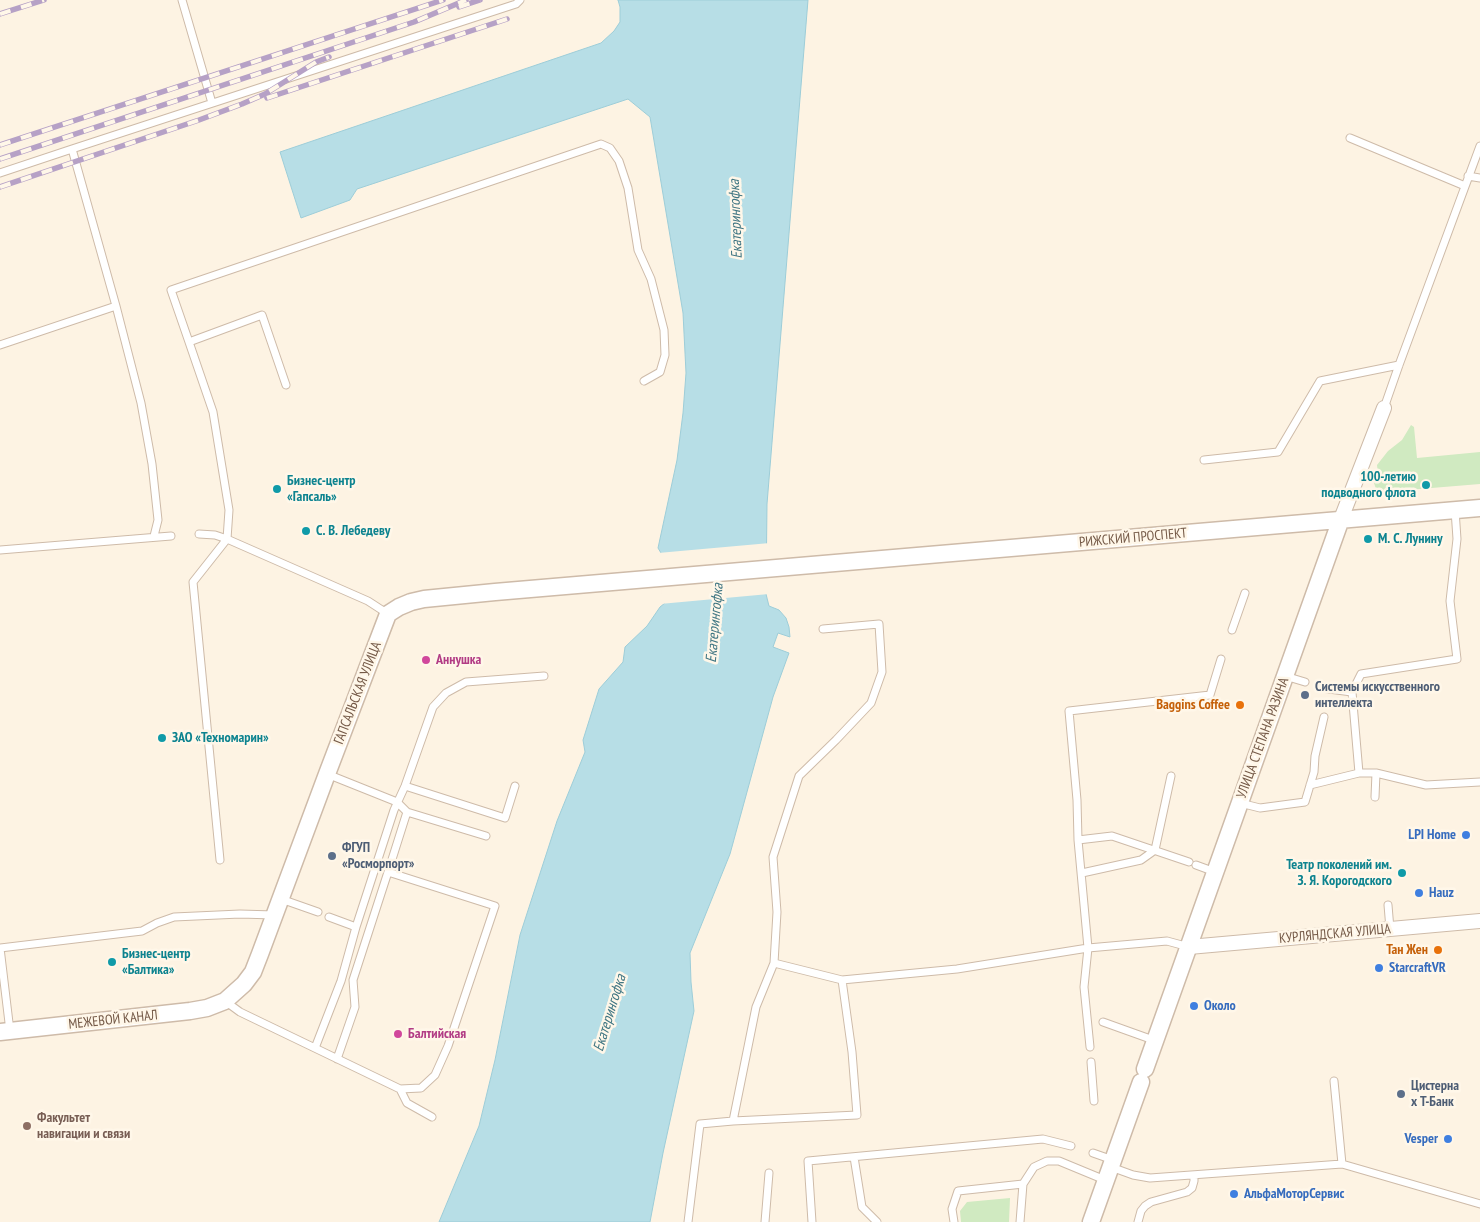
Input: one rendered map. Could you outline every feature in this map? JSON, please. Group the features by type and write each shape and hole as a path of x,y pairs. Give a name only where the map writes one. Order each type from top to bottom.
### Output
{"street":[{"name":"УЛИЦА СТЕПАНА РАЗИНА","path":"1091,1222 1341,519 1384,408"},
{"name":"РИЖСКИЙ ПРОСПЕКТ","path":"388,614 398,607 424,599 785,566 1480,508"},
{"name":"ГАПСАЛЬСКАЯ УЛИЦА","path":"225,1001 244,984 253,972 388,614"},
{"name":"КУРЛЯНДСКАЯ УЛИЦА","path":"1189,947 1480,921"},
{"name":"МЕЖЕВОЙ КАНАЛ","path":"5,1031 190,1011 207,1008 225,1001"}],"lane":[{"path":"182,0 212,103"},
{"path":"0,174 516,4 520,0"},
{"path":"1350,138 1465,186"},
{"path":"220,860 192,582 227,539 229,510 213,412 171,290 601,144 610,148 622,170 628,188 638,250 652,279 664,330 665,355 660,372 644,381"},
{"path":"1384,408 1480,146"},
{"path":"72,149 141,403 152,464 158,520 154,536"},
{"path":"1468,176 1480,178"},
{"path":"0,345 116,306"},
{"path":"189,342 262,315 286,384"},
{"path":"1204,460 1278,452 1320,381 1399,365"},
{"path":"1358,773 1352,692 1361,674 1457,659 1450,602 1457,538 1455,510"},
{"path":"199,534 215,535 227,539 368,601 388,614"},
{"path":"0,550 172,536"},
{"path":"1232,630 1244,593"},
{"path":"733,1120 756,1007 774,963 777,912 773,857 799,776 871,704 882,672 879,624 823,629"},
{"path":"1090,1047 1084,987 1088,948 1069,711 1210,695 1221,659"},
{"path":"315,1048 341,981 356,927 398,802 433,707 446,693 466,682 544,676"},
{"path":"1285,676 1305,682"},
{"path":"1321,688 1352,692"},
{"path":"1240,803 1260,808 1305,802 1314,772 1315,756 1324,716"},
{"path":"1310,785 1358,773 1376,773 1426,785 1480,782"},
{"path":"1375,797 1376,773"},
{"path":"327,774 398,802 407,812 486,836"},
{"path":"1082,874 1141,860 1155,850 1171,776"},
{"path":"404,786 505,818 515,786"},
{"path":"337,1059 355,1007 353,980 407,812"},
{"path":"1078,840 1112,836 1216,872"},
{"path":"225,1001 240,1012 400,1089 421,1088 435,1075 448,1046 495,906 388,872"},
{"path":"280,899 318,912"},
{"path":"1388,904 1390,929"},
{"path":"5,1031 0,948 142,931 157,922 174,917 240,914 275,915"},
{"path":"329,917 356,927"},
{"path":"774,963 842,980 957,969 1088,948 1167,941 1189,947"},
{"path":"688,1222 700,1124 733,1120 857,1115 852,1052 842,980"},
{"path":"1103,1022 1156,1041"},
{"path":"1091,1062 1094,1101"},
{"path":"1334,1081 1342,1164"},
{"path":"400,1089 407,1103 432,1117"},
{"path":"812,1222 808,1161 1043,1139 1071,1146"},
{"path":"1092,1153 1110,1169"},
{"path":"854,1157 862,1207 877,1222"},
{"path":"1020,1222 1023,1184 1034,1167 1047,1161 1059,1161 1110,1169 1150,1178 1342,1164 1480,1204"},
{"path":"766,1222 769,1173"},
{"path":"1138,1222 1145,1206 1151,1202 1187,1192 1192,1188 1194,1175"},
{"path":"954,1222 952,1209 958,1191 1023,1184"}],"green space":[{"path":"1411,425 1414,427 1417,458 1480,452 1480,484 1383,492 1376,489 1373,480 1378,474 1377,465 1388,451 1402,440"},
{"path":"1010,1198 1009,1222 961,1222 960,1211 967,1202"}],"water":[{"name":"Екатерингофка","path":"618,0 808,0 767,504 766,594 769,606 779,610 786,618 790,637 778,633 773,647 789,653 773,697 730,854 690,953 694,1011 650,1222 439,1222 479,1126 495,1060 520,935 557,821 585,752 583,740 599,689 623,662 625,647 647,626 665,603 661,553 658,548 677,460 683,413 686,373 683,313 650,117 628,99 357,189 350,200 301,218 280,152 601,43 614,31 620,22"}],"pier":[{"path":"770,543 769,594 660,604 662,602 658,553"}],"railway":[{"path":"0,14 44,0"},
{"path":"0,145 443,0"},
{"path":"0,159 414,22 466,0"},
{"path":"459,7 480,0"},
{"path":"267,98 507,19"},
{"path":"0,187 242,104 265,94 316,62 329,57"}],"place":[{"name":"100-летию подводного флота","path":"1426,485"},
{"name":"Бизнес-центр «Гапсаль»","path":"277,489"},
{"name":"С. В. Лебедеву","path":"306,531"},
{"name":"М. С. Лунину","path":"1368,539"},
{"name":"Аннушка","path":"426,660"},
{"name":"Системы искусственного интеллекта","path":"1305,695"},
{"name":"Baggins Coffee","path":"1240,705"},
{"name":"ЗАО «Техномарин»","path":"162,738"},
{"name":"LPI Home","path":"1466,835"},
{"name":"ФГУП «Росморпорт»","path":"332,856"},
{"name":"Театр поколений им. З. Я. Корогодского","path":"1402,873"},
{"name":"Hauz","path":"1419,893"},
{"name":"Тан Жен","path":"1438,950"},
{"name":"Бизнес-центр «Балтика»","path":"112,962"},
{"name":"StarcraftVR","path":"1379,968"},
{"name":"Около","path":"1194,1006"},
{"name":"Балтийская","path":"398,1034"},
{"name":"Цистерна х Т-Банк","path":"1401,1094"},
{"name":"Факультет навигации и связи","path":"27,1126"},
{"name":"Vesper","path":"1448,1139"},
{"name":"АльфаМоторСервис","path":"1234,1194"}]}
